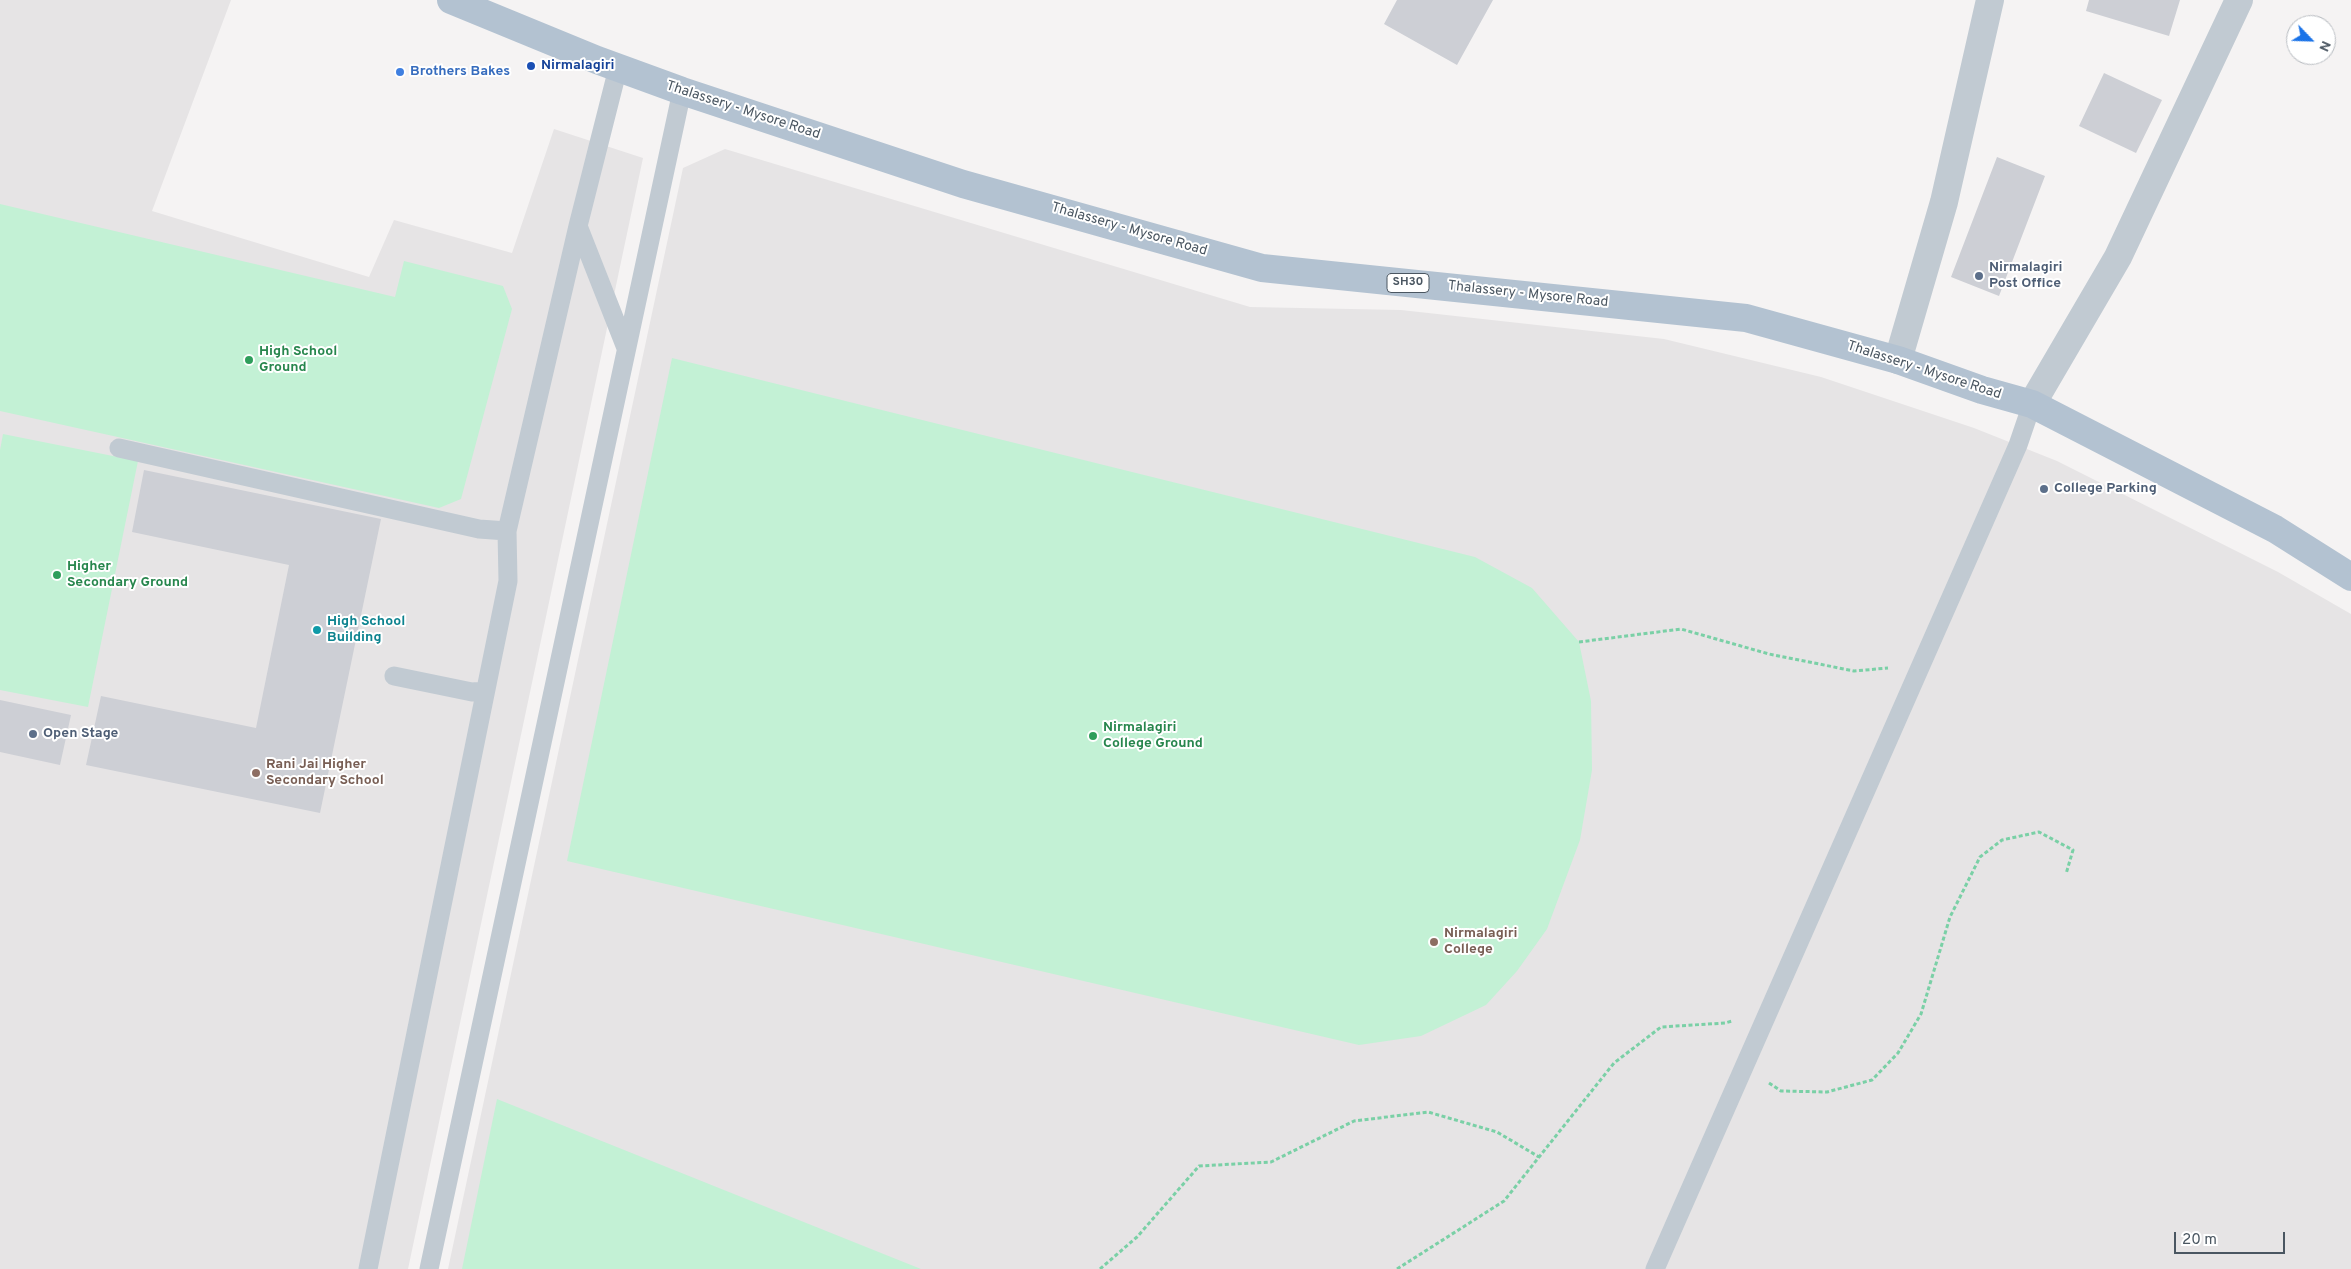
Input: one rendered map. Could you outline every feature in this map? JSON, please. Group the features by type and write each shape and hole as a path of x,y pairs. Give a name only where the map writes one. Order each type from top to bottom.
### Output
{"main road":[{"name":"Thalassery - Mysore Road","path":"454,1 618,68 682,91 964,184 1262,268 1746,318 1898,360 1982,390 2032,404 2275,529 2351,577"}],"street":[{"path":"1898,360 1944,202 1990,0"},
{"path":"2032,404 2118,257 2239,0"}],"lane":[{"path":"368,1269 508,581 507,532 578,226 618,68"},
{"path":"429,1269 682,91"},
{"path":"578,226 626,348"},
{"path":"1654,1269 2018,444 2032,404"},
{"path":"119,448 478,529 507,532"},
{"path":"394,676 472,692 485,691"}],"path":[{"path":"1579,642 1681,629 1769,654 1854,671 1920,664"},
{"path":"1744,1066 1781,1091 1827,1092 1872,1080 1898,1053 1921,1014 1950,917 1980,857 2002,840 2039,832 2073,850 2066,874"},
{"path":"1397,1269 1504,1200 1614,1063 1661,1028 1724,1023 1770,1007"},
{"path":"1100,1269 1137,1237 1199,1166 1271,1162 1354,1121 1428,1112 1497,1132 1539,1157"}],"shaded area":[{"name":"Rani Jai Higher Secondary School","path":"0,0 231,0 152,211 369,277 394,220 512,253 554,129 643,158 408,1269 0,1269"},
{"name":"Nirmalagiri College","path":"725,149 1250,307 1401,310 1664,339 1821,377 1974,428 2057,461 2278,572 2351,614 2351,1269 448,1269 683,168"}],"green space":[{"name":"High School Ground","path":"0,204 395,297 404,261 503,286 512,309 461,499 439,508 0,411"},
{"name":"Nirmalagiri College Ground","path":"672,358 1475,557 1532,588 1579,642 1591,701 1592,770 1580,840 1547,929 1517,971 1486,1005 1421,1036 1359,1045 567,861"},
{"name":"Higher Secondary Ground","path":"3,434 138,461 88,707 0,690 0,450"},
{"path":"497,1099 921,1269 462,1269"}],"building":[{"path":"1397,0 1493,0 1457,65 1384,24"},
{"path":"2089,0 2180,0 2169,36 2086,11"},
{"path":"2104,73 2162,100 2136,153 2079,126"},
{"path":"1997,157 2045,176 1999,296 1951,277"},
{"name":"High School Building","path":"144,470 381,519 320,813 86,765 101,696 256,728 289,565 132,532"},
{"name":"Open Stage","path":"0,700 71,715 60,765 0,752"}],"place":[{"name":"Nirmalagiri","path":"531,66"},
{"name":"Brothers Bakes","path":"400,72"},
{"name":"Nirmalagiri Post Office","path":"1979,276"},
{"name":"High School Ground","path":"249,360"},
{"name":"College Parking","path":"2044,489"},
{"name":"Higher Secondary Ground","path":"57,575"},
{"name":"High School Building","path":"317,630"},
{"name":"Open Stage","path":"33,734"},
{"name":"Nirmalagiri College Ground","path":"1093,736"},
{"name":"Rani Jai Higher Secondary School","path":"256,773"},
{"name":"Nirmalagiri College","path":"1434,942"}]}
